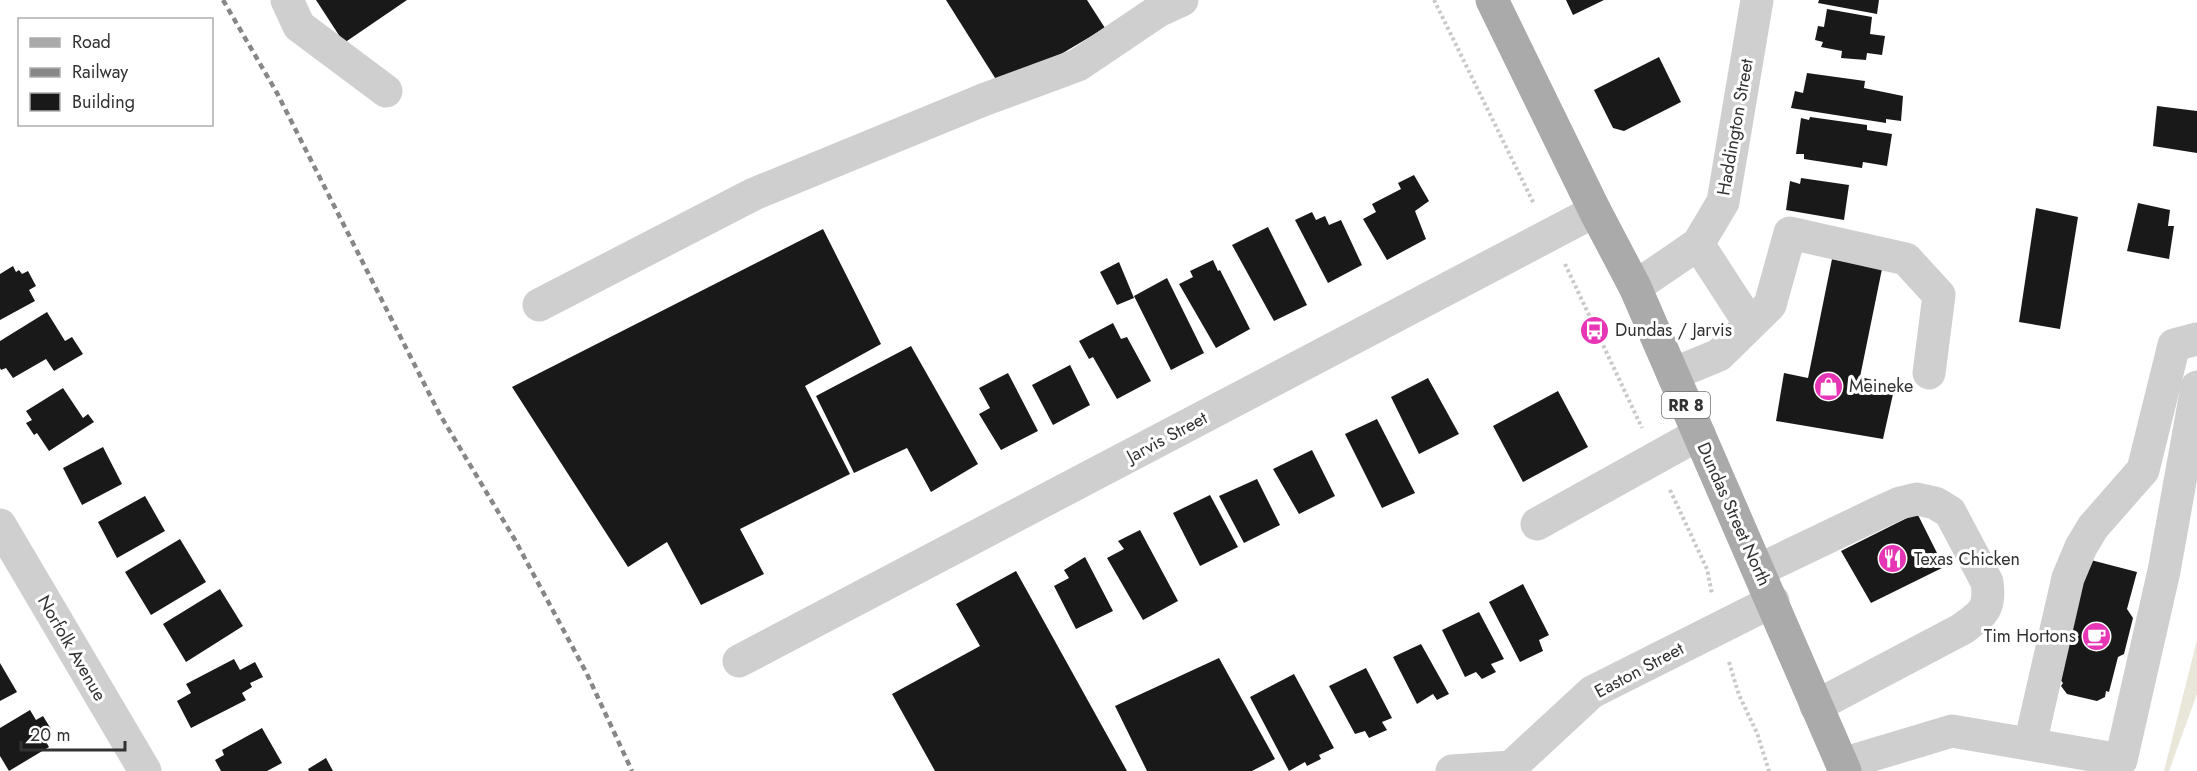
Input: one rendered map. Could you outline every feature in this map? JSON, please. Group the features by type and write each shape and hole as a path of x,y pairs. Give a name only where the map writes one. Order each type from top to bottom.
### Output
{"main road":[{"name":"Dundas Street North","path":"1492,0 1595,212 1635,287 1844,768"}],"street":[{"path":"287,0 299,26 387,91"},
{"path":"539,305 754,194 982,100 1078,65 1158,11 1182,0"},
{"name":"Haddington Street","path":"1635,287 1698,244 1723,202 1757,0"},
{"name":"Jarvis Street","path":"739,661 1595,212"},
{"path":"1673,374 1719,355 1770,305 1791,233 1906,259 1939,295 1929,374"},
{"path":"1698,244 1750,324"},
{"path":"2030,744 2068,578 2080,547 2092,527 2144,470 2174,345 2197,339"},
{"path":"1844,768 1952,730 2121,760 2164,571 2197,387"},
{"path":"1537,524 1699,434"},
{"path":"1759,570 1900,503 1917,499 1935,503 1950,512 1987,582 1986,609 1962,629 1816,706"},
{"name":"Norfolk Avenue","path":"0,525 145,771"},
{"name":"Easton Street","path":"1452,771 1511,769 1592,692 1773,601"}],"path":[{"path":"1434,0 1578,289 1707,569 1719,628 1739,695 1757,733 1768,771"}],"shaded area":[{"path":"2197,640 2197,694 2169,771 2164,771"}],"building":[{"path":"316,0 407,0 344,43"},
{"path":"946,0 1087,0 1105,28 1002,89"},
{"path":"1566,0 1604,0 1573,15"},
{"path":"1819,0 1879,0 1877,14 1818,3"},
{"path":"1827,9 1872,17 1870,34 1885,36 1882,55 1867,53 1866,60 1841,58 1842,51 1821,47 1823,42 1815,40 1818,26 1824,27"},
{"path":"1659,57 1681,102 1624,131 1613,128 1594,90"},
{"path":"1807,73 1865,81 1864,88 1903,96 1901,121 1886,119 1886,123 1791,108 1795,91 1803,93"},
{"path":"2157,106 2197,111 2197,153 2153,146"},
{"path":"1810,117 1867,125 1867,130 1892,134 1887,166 1863,162 1862,168 1804,159 1804,154 1796,154 1801,118 1809,120"},
{"path":"1414,175 1429,201 1415,211 1426,239 1387,260 1363,219 1376,212 1372,204 1401,189 1398,183"},
{"path":"1801,178 1849,185 1844,220 1786,210 1790,181 1800,184"},
{"path":"2138,203 2170,210 2168,226 2174,226 2169,259 2127,251"},
{"path":"2036,208 2078,217 2060,329 2019,322"},
{"path":"1312,212 1316,220 1325,216 1329,225 1341,220 1362,265 1328,283 1295,220"},
{"path":"1268,227 1307,305 1274,321 1232,245"},
{"path":"823,229 881,344 805,386 850,474 740,529 764,574 701,605 667,542 628,567 512,387"},
{"path":"1832,259 1882,269 1860,377 1895,385 1883,439 1776,421 1784,373 1808,378"},
{"path":"1213,260 1250,329 1216,348 1179,284 1193,277 1190,271"},
{"path":"1119,262 1134,298 1117,305 1100,272"},
{"path":"13,266 16,272 19,270 22,274 28,271 36,286 29,290 35,301 0,320 0,274"},
{"path":"1167,278 1204,353 1171,370 1134,296"},
{"path":"47,312 65,341 72,337 83,354 54,371 46,359 13,378 6,368 1,370 0,368 0,341"},
{"path":"1113,323 1121,339 1127,337 1151,381 1117,399 1093,357 1089,359 1079,341"},
{"path":"911,346 978,464 931,492 907,448 854,473 816,396"},
{"path":"1070,365 1090,405 1053,425 1032,385"},
{"path":"1008,373 1038,431 1001,450 979,414 990,408 979,388"},
{"path":"1428,378 1459,434 1419,454 1391,397"},
{"path":"63,388 83,418 88,414 94,422 49,451 37,433 34,435 26,423 32,420 26,411"},
{"path":"1558,391 1588,447 1523,482 1493,426"},
{"path":"1377,419 1415,493 1382,508 1345,434"},
{"path":"103,447 122,484 82,505 63,468"},
{"path":"1312,450 1335,496 1299,514 1273,469"},
{"path":"1257,479 1280,525 1244,543 1219,496"},
{"path":"1210,495 1238,547 1200,566 1173,513"},
{"path":"145,496 165,531 117,558 98,522"},
{"name":"Texas Chicken","path":"1917,513 1944,567 1871,603 1841,551"},
{"path":"1140,530 1178,601 1143,620 1107,558 1124,549 1118,541"},
{"path":"180,539 206,582 151,615 125,572"},
{"path":"1085,557 1113,611 1076,629 1054,586 1069,578 1064,570"},
{"name":"Tim Hortons","path":"2087,559 2137,572 2127,609 2133,618 2124,654 2118,657 2109,692 2106,691 2105,697 2097,701 2067,694 2061,686 2063,683 2055,674"},
{"path":"1016,571 1127,771 935,771 892,694 980,646 956,604"},
{"path":"1523,584 1549,635 1539,640 1543,651 1520,662 1489,602"},
{"path":"220,589 243,626 186,662 163,624"},
{"path":"1479,612 1504,659 1491,664 1496,672 1482,679 1476,672 1465,677 1442,630"},
{"path":"1421,644 1449,694 1437,700 1433,694 1417,704 1393,657"},
{"path":"1219,658 1275,759 1252,771 1147,771 1115,706"},
{"path":"234,659 240,670 255,662 263,677 250,683 252,687 242,693 246,700 191,728 177,701 191,693 186,684"},
{"path":"0,663 17,692 0,701"},
{"path":"1366,668 1392,718 1382,722 1387,730 1369,738 1365,731 1355,734 1329,686"},
{"path":"1294,674 1334,748 1319,755 1321,759 1307,766 1305,762 1289,771 1250,697"},
{"path":"30,710 36,720 43,716 51,729 42,735 49,747 9,771 0,756 0,728"},
{"path":"262,728 282,763 267,771 221,771 215,760 224,755 222,750"},
{"path":"326,758 333,771 309,771 308,769"}],"railway":[{"path":"223,0 277,93 439,413 515,540 587,674 632,771"}],"place":[{"name":"Dundas / Jarvis","path":"1594,330"},
{"name":"Meineke","path":"1828,386"},
{"name":"Texas Chicken","path":"1893,559"},
{"name":"Tim Hortons","path":"2097,636"}]}
